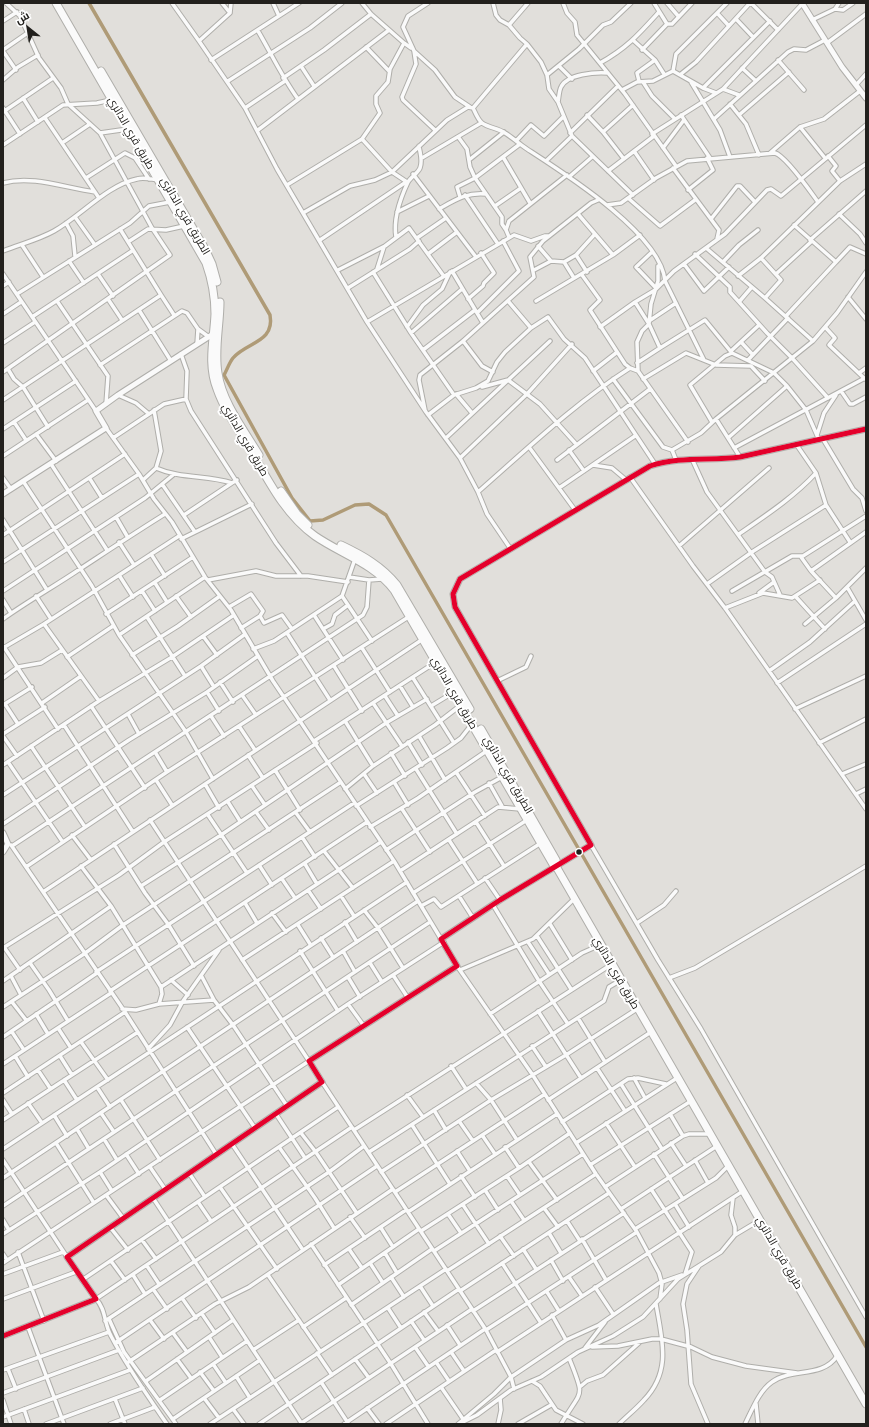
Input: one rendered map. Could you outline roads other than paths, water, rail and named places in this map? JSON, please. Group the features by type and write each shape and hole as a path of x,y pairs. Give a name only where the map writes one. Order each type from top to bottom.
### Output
{"highway":[{"name":"طريق قري الدائري","path":"56,3 206,264 212,280 215,300 211,336 212,366 217,391 230,415 290,514 304,528 325,543 355,558 383,578 394,590 488,750 527,820 556,866 650,1032 866,1404"},
{"name":"الطريق قري الدائري","path":"61,3 201,242 212,264 220,302 218,372 228,402 284,496 297,514 320,534 373,563 388,574 397,585 556,866"}],"street":[{"path":"3,372 170,255 152,228 100,133 68,104 61,88 38,55 29,32 17,12 6,3"},
{"path":"172,3 211,60 228,81 245,108 287,185 367,322 427,414 460,458 478,492 487,514 510,548"},
{"path":"222,3 230,13"},
{"path":"199,41 230,13 231,3"},
{"path":"273,3 278,16"},
{"path":"211,60 258,31 299,3"},
{"path":"228,81 272,54 310,28 342,3"},
{"path":"362,3 371,14 413,49 435,70 455,97 472,107 481,123 504,132 568,176 626,221 652,252 663,273 664,281 704,360"},
{"path":"428,3 410,14 403,24 403,29 413,49 416,67 403,92 403,100 435,130"},
{"path":"493,3 496,15 500,20 509,25 520,38 528,44 541,62 547,75 549,89 558,102 571,135 592,157 633,195"},
{"path":"509,25 528,3"},
{"path":"563,3 567,13 574,22 577,35 633,105 663,148 688,190 720,232 716,240"},
{"path":"547,75 584,44 603,25 612,22 626,5 631,3"},
{"path":"654,3 667,24"},
{"path":"667,3 679,17"},
{"path":"642,50 667,24 672,24 692,3"},
{"path":"673,71 676,54 726,3"},
{"path":"681,74 696,62 750,3 778,30"},
{"path":"608,171 675,119 703,100 723,89 802,3 826,42 866,98"},
{"path":"812,20 835,9 839,3"},
{"path":"835,9 843,10 853,3"},
{"path":"3,21 17,12"},
{"path":"600,63 620,53 634,41 659,12"},
{"path":"717,12 729,26"},
{"path":"245,108 371,14"},
{"path":"714,119 790,50 806,50 826,42 866,14"},
{"path":"736,19 753,37"},
{"path":"703,88 770,21"},
{"path":"258,130 389,30"},
{"path":"258,31 272,54 284,80 298,99"},
{"path":"16,70 3,50 29,32"},
{"path":"634,41 642,50 655,60 664,74"},
{"path":"287,185 362,139 380,113 375,100 376,96 388,82 389,71 404,42"},
{"path":"303,213 350,186 375,180 392,172 447,120 472,107 528,44"},
{"path":"366,47 389,71"},
{"path":"3,80 38,55"},
{"path":"655,60 637,73 641,82 652,96 675,119"},
{"path":"778,60 804,90"},
{"path":"301,66 314,86"},
{"path":"559,66 572,79"},
{"path":"742,68 756,81"},
{"path":"622,90 641,82 653,81 664,74 673,71 681,74 703,88 716,93"},
{"path":"739,115 789,72"},
{"path":"558,102 560,88 564,82 589,73 608,73"},
{"path":"856,85 866,74"},
{"path":"20,134 4,110 53,78"},
{"path":"690,80 722,132 730,157"},
{"path":"546,161 571,135 587,115 618,86"},
{"path":"723,89 740,95"},
{"path":"770,153 800,127 824,119 860,90"},
{"path":"23,98 38,122"},
{"path":"3,145 68,104 97,103 112,100"},
{"path":"730,104 746,124 759,155"},
{"path":"603,132 633,105"},
{"path":"587,115 603,132 624,159"},
{"path":"681,115 709,158 713,170 688,190"},
{"path":"516,141 531,125 544,136 563,117"},
{"path":"45,118 99,198"},
{"path":"663,148 684,120"},
{"path":"422,158 459,138 481,123"},
{"path":"62,143 90,124"},
{"path":"600,327 655,288 695,254 706,248 730,229 769,189 782,196 801,178 866,125"},
{"path":"800,127 826,157 836,166 832,171 840,181"},
{"path":"100,133 129,129"},
{"path":"469,160 504,132"},
{"path":"459,138 467,149 475,178 502,217 502,224 509,237"},
{"path":"362,139 392,172 407,182"},
{"path":"460,197 456,187 475,178 520,144"},
{"path":"396,237 394,227 397,212 407,182 420,167 422,158 418,146"},
{"path":"634,151 654,180"},
{"path":"86,178 125,153 132,155 149,179"},
{"path":"606,205 616,205 674,167 687,161 770,153 780,155 801,178 818,202"},
{"path":"503,157 530,204"},
{"path":"506,230 509,221 592,157"},
{"path":"738,276 761,258 840,181 866,164"},
{"path":"413,174 476,257"},
{"path":"3,251 46,235 66,224 99,198 127,182 138,178 159,180"},
{"path":"3,183 20,180 34,180 95,192"},
{"path":"320,240 407,182"},
{"path":"711,219 737,186 740,186 755,202"},
{"path":"495,206 521,188"},
{"path":"439,209 465,195 475,193 486,194"},
{"path":"776,274 839,214 865,193"},
{"path":"465,195 498,244"},
{"path":"397,212 429,196"},
{"path":"628,198 660,226 695,200"},
{"path":"427,414 419,380 425,370 433,366 534,277 534,270 530,257 538,246 549,236 598,200"},
{"path":"16,294 120,229 152,205 171,202"},
{"path":"578,214 613,255"},
{"path":"839,214 862,235 866,243"},
{"path":"75,217 95,245"},
{"path":"348,288 410,249 418,240 446,218"},
{"path":"66,224 73,236 76,256"},
{"path":"794,225 836,262"},
{"path":"128,242 145,230 152,228 166,230 185,226"},
{"path":"338,270 385,246 409,228 443,275"},
{"path":"120,229 132,251 174,315"},
{"path":"723,262 739,245 758,230"},
{"path":"428,254 457,232"},
{"path":"534,270 551,261 564,262 576,255 595,234"},
{"path":"367,322 443,275 482,254 509,237 516,235 531,241 549,236"},
{"path":"536,301 574,278 587,272 640,236"},
{"path":"422,350 476,312 519,271 503,241"},
{"path":"22,245 43,277"},
{"path":"377,269 385,246"},
{"path":"538,246 551,261"},
{"path":"748,360 772,336 787,317 850,247 866,254"},
{"path":"706,248 752,288 766,298 813,341"},
{"path":"32,317 132,251"},
{"path":"652,252 636,267 655,288"},
{"path":"468,299 483,286 494,272 482,254"},
{"path":"695,254 719,278 730,286 730,292 828,398"},
{"path":"576,255 587,272"},
{"path":"761,258 781,281 766,298"},
{"path":"69,261 84,283"},
{"path":"564,262 574,278"},
{"path":"649,322 651,304 658,280 658,264"},
{"path":"684,264 704,291 729,267"},
{"path":"451,271 483,323"},
{"path":"407,327 423,305 442,288 451,271"},
{"path":"373,272 433,366 472,413"},
{"path":"613,379 662,447 672,450 701,433 712,422 813,341 866,272"},
{"path":"3,274 62,360 106,428 139,474 150,494 172,522 180,538 207,578 229,607 244,635 270,677 329,762 355,805 394,861 459,968 532,1074 590,1165 636,1231 649,1253 662,1281 660,1299"},
{"path":"98,274 113,296"},
{"path":"582,275 600,300 589,310 616,353 630,368 638,371"},
{"path":"3,286 9,282"},
{"path":"739,302 752,288"},
{"path":"411,333 462,289"},
{"path":"3,400 161,295"},
{"path":"848,297 866,319"},
{"path":"108,299 122,320"},
{"path":"57,300 108,376 106,404"},
{"path":"508,301 531,328"},
{"path":"3,314 21,302"},
{"path":"635,302 649,322 660,348"},
{"path":"676,304 649,322 639,337 637,363 638,371 643,379 688,442"},
{"path":"139,310 170,361"},
{"path":"100,365 174,315 184,311 198,329 211,336"},
{"path":"476,388 488,381 505,352 531,328 548,317 564,339 572,344 582,355 655,464"},
{"path":"637,363 705,320 732,352 774,373 787,386 806,410 820,438 853,489 862,498 866,510"},
{"path":"3,343 35,322"},
{"path":"712,422 690,385 732,352 759,325"},
{"path":"734,448 865,379 828,345 835,338 825,327"},
{"path":"197,344 198,329"},
{"path":"96,411 170,361 211,336"},
{"path":"462,341 482,366 493,372"},
{"path":"446,438 550,341"},
{"path":"741,342 753,355"},
{"path":"460,458 526,394 572,344"},
{"path":"593,371 616,353"},
{"path":"643,379 685,353 716,365 751,366 765,381"},
{"path":"181,354 187,371 186,399 200,426 237,480 276,543 301,576"},
{"path":"478,492 558,422 602,387 630,368"},
{"path":"859,373 866,368"},
{"path":"8,369 14,379 23,387 48,427"},
{"path":"427,414 455,394 508,380"},
{"path":"508,380 558,422 576,444"},
{"path":"3,428 76,381"},
{"path":"728,438 787,386"},
{"path":"557,460 650,389"},
{"path":"839,392 853,404 866,397"},
{"path":"820,438 824,413 839,392"},
{"path":"118,395 136,403 149,414"},
{"path":"113,438 154,410 169,402 186,399"},
{"path":"3,456 88,400"},
{"path":"143,480 156,468 161,447 154,410"},
{"path":"716,419 740,457"},
{"path":"14,422 26,440"},
{"path":"3,494 106,428"},
{"path":"866,429 740,457 720,460 676,460 655,464 628,478 460,579 453,594 455,607 497,681 636,923 701,1029 866,1317"},
{"path":"36,434 107,550"},
{"path":"559,488 635,436"},
{"path":"796,444 816,473 826,505 850,542"},
{"path":"529,447 575,510"},
{"path":"569,450 584,471"},
{"path":"672,450 676,460"},
{"path":"3,535 90,479 125,454"},
{"path":"692,459 707,492 739,534 765,572 769,574 780,595"},
{"path":"593,465 612,468 628,478 725,608 866,809"},
{"path":"156,468 174,475 214,478 232,482"},
{"path":"679,546 770,468"},
{"path":"739,534 771,511 816,473"},
{"path":"3,562 139,474"},
{"path":"3,591 150,494 174,475"},
{"path":"3,478 11,489"},
{"path":"90,479 102,498"},
{"path":"184,515 237,480"},
{"path":"23,482 95,591 106,614 144,674 186,732 213,778"},
{"path":"162,484 195,532"},
{"path":"58,729 32,687 3,647 44,624 152,554 180,538 252,504"},
{"path":"707,584 752,552 826,505"},
{"path":"3,619 36,596 81,569 128,536 165,514"},
{"path":"732,591 792,556 801,557 843,532 866,516"},
{"path":"116,517 128,536"},
{"path":"3,520 47,590"},
{"path":"811,571 866,532"},
{"path":"119,542 134,565"},
{"path":"152,554 165,576"},
{"path":"106,614 193,557"},
{"path":"801,557 811,571 836,598"},
{"path":"253,649 274,641 342,596 355,558"},
{"path":"805,624 836,598 866,568"},
{"path":"119,635 176,596 207,578 254,571 276,576 301,576 348,582"},
{"path":"119,575 133,597"},
{"path":"349,577 369,580 383,578"},
{"path":"12,846 104,787 363,615 367,607 369,580"},
{"path":"758,593 780,595 789,598 796,597 820,580"},
{"path":"725,608 758,593 774,582"},
{"path":"155,583 167,602"},
{"path":"847,587 866,620"},
{"path":"142,591 155,611"},
{"path":"229,607 251,594 263,611 260,616 241,628"},
{"path":"36,596 51,619"},
{"path":"176,596 191,617"},
{"path":"132,654 191,617 220,596"},
{"path":"342,596 372,642"},
{"path":"796,597 825,629"},
{"path":"3,600 11,613"},
{"path":"769,671 825,629 855,601"},
{"path":"324,629 334,622 335,615 348,605"},
{"path":"3,765 98,701 144,674 234,615"},
{"path":"260,616 264,623 282,615 292,629"},
{"path":"314,615 343,660"},
{"path":"26,867 62,841 145,788 167,772 372,642 410,616"},
{"path":"147,617 185,676"},
{"path":"44,624 98,701"},
{"path":"777,683 866,624"},
{"path":"67,657 114,626"},
{"path":"287,633 330,700"},
{"path":"3,795 201,666 244,635"},
{"path":"203,636 217,655"},
{"path":"43,892 299,720 423,639"},
{"path":"362,648 390,692"},
{"path":"3,678 18,667 41,663 62,650"},
{"path":"3,824 118,748 207,692 258,656"},
{"path":"497,681 526,667 531,656"},
{"path":"20,970 4,947 164,842 219,808 345,721 437,662"},
{"path":"201,666 214,687"},
{"path":"334,666 362,711"},
{"path":"42,703 81,676"},
{"path":"795,709 866,676"},
{"path":"413,678 454,743"},
{"path":"220,682 232,702"},
{"path":"400,686 413,707"},
{"path":"18,724 4,704 32,687"},
{"path":"207,692 219,711"},
{"path":"431,706 454,692"},
{"path":"242,696 256,715"},
{"path":"385,696 398,716"},
{"path":"141,886 256,812 359,743 386,723 427,699"},
{"path":"373,703 402,746"},
{"path":"345,789 373,766 440,722 461,705"},
{"path":"91,706 145,788"},
{"path":"17,756 3,735 44,707"},
{"path":"128,714 140,734"},
{"path":"211,716 224,736"},
{"path":"819,743 866,719"},
{"path":"345,721 373,766"},
{"path":"3,1037 135,946 302,837 422,765 462,737 472,723"},
{"path":"64,725 133,832"},
{"path":"239,726 256,750"},
{"path":"418,736 446,780"},
{"path":"408,742 422,765"},
{"path":"31,746 85,827"},
{"path":"370,827 402,809 488,750"},
{"path":"155,752 167,772"},
{"path":"391,753 405,776"},
{"path":"248,755 263,778"},
{"path":"8,762 62,841"},
{"path":"842,774 866,764"},
{"path":"416,769 457,834"},
{"path":"275,770 300,810"},
{"path":"456,772 485,816"},
{"path":"364,774 377,793"},
{"path":"386,850 470,794 502,777"},
{"path":"156,780 172,805"},
{"path":"3,1007 84,954 123,925 296,813 341,782"},
{"path":"394,782 408,805"},
{"path":"490,783 502,806"},
{"path":"205,784 219,808"},
{"path":"252,786 265,805"},
{"path":"856,794 866,789"},
{"path":"228,802 240,821"},
{"path":"400,871 502,806 521,809"},
{"path":"402,809 430,852"},
{"path":"256,812 269,830"},
{"path":"296,813 310,832"},
{"path":"208,815 247,873"},
{"path":"150,820 485,1329 511,1377 514,1389"},
{"path":"414,893 527,820"},
{"path":"3,1064 181,944 272,886 367,822"},
{"path":"476,822 504,866"},
{"path":"3,833 56,914 138,1032 216,1154"},
{"path":"72,835 91,860"},
{"path":"302,837 315,857"},
{"path":"449,840 477,883"},
{"path":"3,852 8,846 8,841"},
{"path":"161,987 380,842"},
{"path":"421,906 434,899 441,907 541,843"},
{"path":"114,844 168,924 194,966"},
{"path":"3,1234 228,1087 500,900 591,845"},
{"path":"324,851 340,869 353,888"},
{"path":"242,960 298,925 394,861"},
{"path":"305,864 317,884"},
{"path":"259,865 272,886"},
{"path":"81,866 111,906 161,987 162,994 159,1004"},
{"path":"669,978 696,968 866,866"},
{"path":"485,878 500,900"},
{"path":"282,879 295,898"},
{"path":"3,1149 310,944 407,882"},
{"path":"308,890 321,909"},
{"path":"636,923 664,905 676,891"},
{"path":"341,896 354,916"},
{"path":"459,896 473,918"},
{"path":"3,1254 5,1262 240,1107 272,1084 408,998 459,968 528,942 550,924 574,899"},
{"path":"3,1178 418,901"},
{"path":"245,903 257,922"},
{"path":"493,905 539,981 568,1024"},
{"path":"3,981 111,906"},
{"path":"364,910 378,928 403,968"},
{"path":"272,913 286,932"},
{"path":"345,922 357,942"},
{"path":"3,1206 430,922"},
{"path":"550,924 572,960"},
{"path":"298,925 310,944"},
{"path":"537,936 559,968 571,989"},
{"path":"321,938 333,957"},
{"path":"528,942 549,974"},
{"path":"490,1014 549,974 600,945"},
{"path":"149,1051 170,1026 183,1001 202,977 220,949"},
{"path":"300,951 324,992 338,1011"},
{"path":"342,952 355,972"},
{"path":"30,962 44,981 68,1021"},
{"path":"370,963 382,982"},
{"path":"3,1336 96,1300 315,1151 407,1095 612,964"},
{"path":"393,975 408,998"},
{"path":"11,976 21,995"},
{"path":"202,977 214,1000 233,1025 287,1106"},
{"path":"348,977 360,997"},
{"path":"171,980 188,995"},
{"path":"368,1152 604,1001 609,987 621,980"},
{"path":"3,1093 81,1042 123,1010 136,1010 159,1004 183,1001 214,1000"},
{"path":"12,1002 26,1020"},
{"path":"348,1004 364,1026"},
{"path":"381,1172 491,1100 532,1074 591,1040 637,1009"},
{"path":"538,1011 581,1078"},
{"path":"36,1014 48,1034"},
{"path":"578,1018 605,1062"},
{"path":"187,1027 240,1107 256,1128"},
{"path":"58,1028 71,1048"},
{"path":"12,1032 24,1050"},
{"path":"3,1120 138,1032"},
{"path":"548,1100 650,1032"},
{"path":"81,1042 108,1080"},
{"path":"532,1046 546,1067"},
{"path":"16,1056 28,1076"},
{"path":"60,1056 72,1075"},
{"path":"451,1066 466,1089"},
{"path":"598,1068 625,1111"},
{"path":"38,1070 50,1088"},
{"path":"562,1122 611,1090 634,1078 666,1084"},
{"path":"634,1078 645,1098"},
{"path":"576,1143 677,1078"},
{"path":"64,1080 77,1100"},
{"path":"3,1274 65,1254 110,1227 322,1082"},
{"path":"476,1083 491,1100 517,1140"},
{"path":"621,1084 662,1149"},
{"path":"97,1087 110,1107"},
{"path":"127,1363 220,1302 245,1290 277,1269 356,1212 437,1165 545,1094"},
{"path":"407,1095 423,1118"},
{"path":"3,1100 12,1114"},
{"path":"121,1100 160,1160"},
{"path":"590,1165 691,1101"},
{"path":"28,1103 42,1123"},
{"path":"82,1280 338,1107"},
{"path":"434,1110 446,1130"},
{"path":"101,1113 114,1132"},
{"path":"276,1114 305,1158"},
{"path":"324,1265 557,1114"},
{"path":"670,1114 683,1136"},
{"path":"54,1115 67,1136"},
{"path":"459,1121 473,1142"},
{"path":"606,1123 635,1166"},
{"path":"412,1125 450,1184"},
{"path":"77,1129 89,1149"},
{"path":"301,1133 315,1151 356,1212"},
{"path":"338,1285 393,1247 463,1205 529,1162 570,1133"},
{"path":"605,1187 683,1136 689,1134 710,1134"},
{"path":"482,1135 495,1154"},
{"path":"104,1139 117,1160"},
{"path":"56,1143 94,1203"},
{"path":"671,1143 686,1166"},
{"path":"232,1144 303,1250"},
{"path":"107,1320 307,1187 364,1146"},
{"path":"152,1198 195,1261 220,1302 247,1340 301,1424 424,1340 581,1240 651,1189 717,1146"},
{"path":"279,1147 320,1205 334,1228"},
{"path":"505,1148 519,1168"},
{"path":"457,1151 470,1170"},
{"path":"126,1154 139,1174"},
{"path":"351,1304 583,1154"},
{"path":"654,1154 668,1178 683,1199"},
{"path":"3,1160 38,1211 76,1272 102,1306 119,1350 130,1370 167,1424"},
{"path":"695,1160 708,1183"},
{"path":"529,1162 557,1200"},
{"path":"150,1166 165,1189"},
{"path":"116,1342 208,1282 377,1166"},
{"path":"320,1382 346,1423 428,1366 451,1352 460,1344 547,1292 708,1183 728,1166"},
{"path":"100,1172 112,1191"},
{"path":"189,1173 205,1197"},
{"path":"210,1424 318,1352 364,1324 404,1296 489,1244 596,1174"},
{"path":"461,1176 475,1197"},
{"path":"507,1176 520,1195"},
{"path":"220,1187 277,1269"},
{"path":"651,1189 692,1252 684,1275"},
{"path":"485,1190 498,1210"},
{"path":"386,1424 464,1371 560,1311 743,1191"},
{"path":"261,1423 433,1306 514,1256 609,1193"},
{"path":"106,1195 122,1218"},
{"path":"733,1198 731,1215 736,1227 735,1235"},
{"path":"511,1201 524,1220"},
{"path":"198,1202 211,1221"},
{"path":"675,1204 689,1227"},
{"path":"463,1205 489,1244"},
{"path":"544,1208 558,1227"},
{"path":"448,1214 461,1233"},
{"path":"350,1217 365,1238"},
{"path":"3,1220 10,1230"},
{"path":"458,1424 477,1415 514,1389 532,1381 569,1358 613,1336 636,1322 684,1275 722,1252 735,1235 760,1220"},
{"path":"567,1221 581,1240 606,1280"},
{"path":"110,1227 128,1250"},
{"path":"380,1228 393,1247"},
{"path":"549,1233 561,1253"},
{"path":"500,1236 514,1256"},
{"path":"142,1240 156,1259"},
{"path":"311,1244 403,1383 428,1424"},
{"path":"349,1248 362,1268"},
{"path":"523,1250 536,1269"},
{"path":"18,1252 44,1321"},
{"path":"385,1253 397,1273"},
{"path":"550,1260 563,1280"},
{"path":"111,1261 125,1280"},
{"path":"370,1263 383,1282"},
{"path":"502,1263 541,1322"},
{"path":"700,1265 687,1284 683,1297 692,1390 708,1424"},
{"path":"147,1266 159,1284"},
{"path":"3,1299 76,1272"},
{"path":"268,1274 303,1326 332,1375"},
{"path":"133,1275 146,1294"},
{"path":"587,1348 613,1314 662,1281 684,1275"},
{"path":"391,1277 404,1296"},
{"path":"569,1277 582,1296"},
{"path":"420,1286 433,1306"},
{"path":"595,1287 613,1314"},
{"path":"153,1289 167,1309"},
{"path":"547,1292 560,1311"},
{"path":"182,1298 196,1318"},
{"path":"303,1326 346,1298"},
{"path":"619,1424 644,1400 660,1377 664,1359 656,1304"},
{"path":"388,1308 401,1328"},
{"path":"424,1312 438,1331"},
{"path":"202,1314 215,1333"},
{"path":"552,1315 566,1340"},
{"path":"458,1424 494,1394 511,1377 566,1340 599,1325 608,1319"},
{"path":"107,1320 108,1332 131,1360 176,1424"},
{"path":"150,1320 164,1339"},
{"path":"146,1381 233,1320"},
{"path":"253,1350 299,1320"},
{"path":"411,1321 424,1340"},
{"path":"447,1325 460,1344"},
{"path":"28,1327 64,1424"},
{"path":"3,1370 108,1332"},
{"path":"173,1334 187,1352"},
{"path":"209,1337 222,1357"},
{"path":"587,1348 618,1346 661,1339 687,1346 712,1357 746,1366 797,1373"},
{"path":"160,1400 247,1340"},
{"path":"581,1386 587,1381 604,1375 640,1342"},
{"path":"415,1347 428,1366"},
{"path":"3,1393 119,1350"},
{"path":"451,1352 464,1371"},
{"path":"745,1424 756,1403 771,1383 797,1373 825,1366 831,1363 838,1355"},
{"path":"561,1424 578,1399 581,1386 569,1358"},
{"path":"177,1359 191,1378"},
{"path":"355,1359 369,1378"},
{"path":"173,1419 260,1360"},
{"path":"436,1362 449,1381"},
{"path":"213,1364 226,1383"},
{"path":"8,1368 16,1389"},
{"path":"3,1417 130,1370"},
{"path":"200,1372 214,1391"},
{"path":"236,1376 250,1398"},
{"path":"532,1381 540,1386 551,1405 583,1424"},
{"path":"441,1387 463,1419"},
{"path":"46,1424 143,1388"},
{"path":"204,1398 219,1418"},
{"path":"497,1423 501,1407 500,1398"},
{"path":"115,1399 125,1424"},
{"path":"3,1400 11,1424"},
{"path":"756,1403 758,1424"},
{"path":"518,1424 551,1405"},
{"path":"110,1424 155,1407"},
{"path":"367,1408 378,1424"},
{"path":"233,1409 244,1424"},
{"path":"24,1410 29,1424"}],"waterway":[{"path":"89,3 270,315 270,324 264,337 245,348 233,358 224,375 292,498 310,521 323,520 355,505 369,504 386,515 866,1347"}]}
